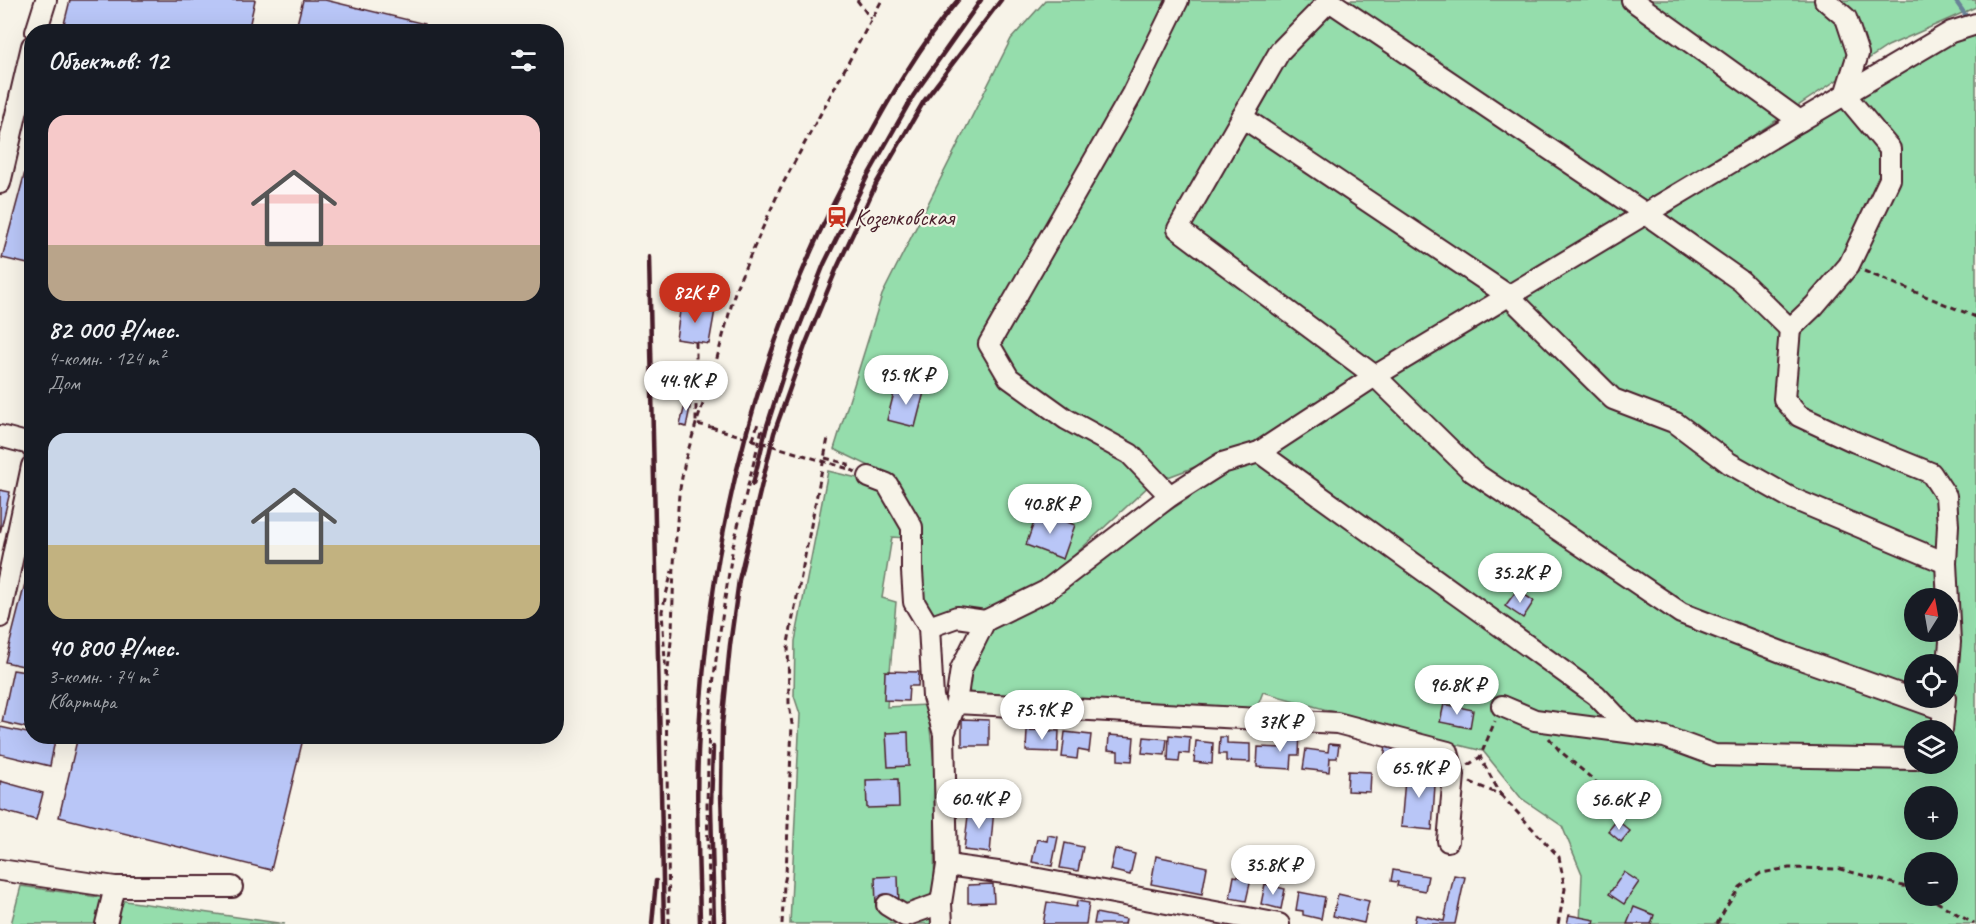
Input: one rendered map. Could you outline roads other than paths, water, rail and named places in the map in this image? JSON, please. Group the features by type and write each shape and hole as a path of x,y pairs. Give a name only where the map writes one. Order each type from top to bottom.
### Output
{"street":[{"path":"38,24 46,0"},
{"path":"1170,496 1130,454 1066,419 1009,378 989,344 1132,94 1178,0"},
{"path":"1790,329 1741,281 1646,214 1329,0 1280,51 1178,229 1375,376 1473,472 1681,613 1784,653 1904,691"},
{"path":"1632,0 1800,121"},
{"path":"1825,0 1846,18 1858,54 1845,95"},
{"path":"929,627 957,618 985,621 1046,591 1170,496 1222,463 1259,452 1375,376 1800,121 1952,32 1976,24"},
{"path":"0,183 24,80"},
{"path":"1845,95 1890,149 1890,179 1849,265 1814,306 1790,329 1784,399 1799,416 1931,473 1946,496 1949,654"},
{"path":"1242,117 1509,296 1613,399 1676,423 1729,463 1791,498 1946,563"},
{"path":"0,436 24,442"},
{"path":"1259,452 1596,695 1630,731"},
{"path":"869,477 887,484 912,527 914,602 929,627 933,698 944,734 947,865 941,903 942,924"},
{"path":"0,617 24,504"},
{"path":"944,734 956,703 961,669 985,621"},
{"path":"956,703 1337,723 1448,752 1454,775 1448,841"},
{"path":"1502,706 1535,720 1665,737 1714,755 1904,759"},
{"path":"947,865 1012,873 1279,924"},
{"path":"0,870 115,887 232,887"},
{"path":"106,924 115,887"},
{"path":"887,905 904,916 941,903"}],"waterway":[{"path":"1955,0 1969,20"}],"railway":[{"path":"700,924 697,780 705,655 715,580 729,505 747,431 769,359 796,287 827,217 895,91 918,53 958,0"},
{"path":"753,484 766,429 795,338 824,264 866,179 913,96 981,0"},
{"path":"725,924 721,793 722,725 739,580 774,433 806,343 836,270 876,184 924,101 1001,0"},
{"path":"649,257 664,924"},
{"path":"713,747 711,806 714,924"},
{"path":"652,924 656,881"}],"place":[{"name":"Козелковская","path":"837,217"}]}
